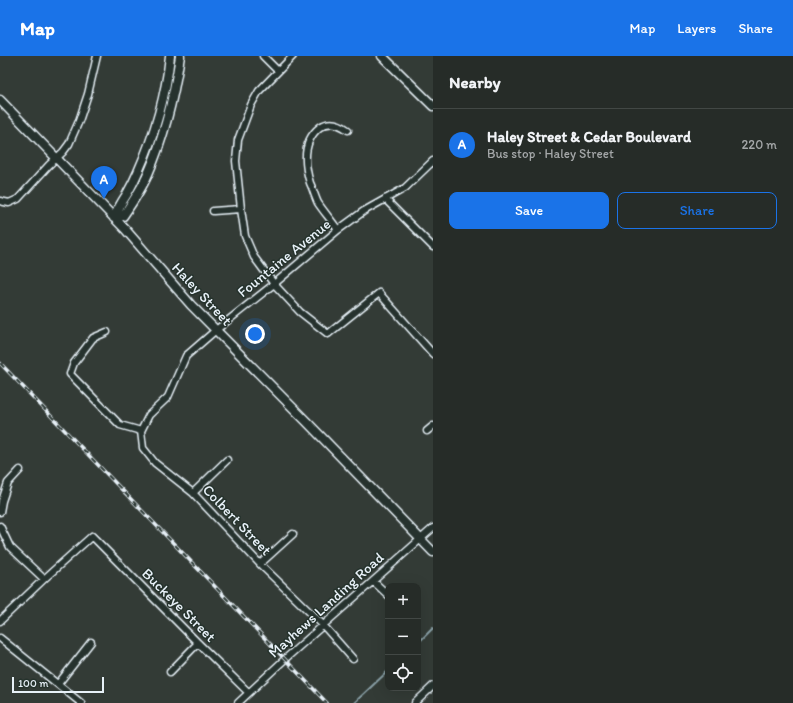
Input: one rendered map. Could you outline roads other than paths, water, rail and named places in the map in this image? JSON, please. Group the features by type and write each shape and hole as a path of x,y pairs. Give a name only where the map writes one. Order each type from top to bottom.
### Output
{"street":[{"path":"0,201 9,203 18,199 69,144 88,94 97,56"},
{"path":"170,56 160,111 139,170 127,194 117,208 114,218 123,216 148,175 168,114 180,56"},
{"path":"263,56 278,71"},
{"path":"293,56 259,91 248,110 238,140 236,161 241,209 245,236 254,257 274,284 300,312 328,334 379,293 433,354"},
{"path":"385,57 433,106"},
{"name":"Haley Street","path":"0,100 114,218 191,305 433,552"},
{"path":"338,230 318,201 313,190 305,160 308,143 317,129 328,123 335,123 342,125 348,130"},
{"name":"Fountaine Avenue","path":"141,430 149,415 168,397 186,356 338,230 364,211 405,188 433,161"},
{"path":"385,199 433,247"},
{"path":"213,211 241,209"},
{"path":"107,332 93,338 74,364 70,374 120,425 141,430"},
{"path":"427,431 433,426"},
{"name":"Colbert Street","path":"141,430 143,448 155,464 193,493 260,564 323,625 353,659"},
{"path":"193,493 227,460"},
{"path":"0,512 8,483 20,470"},
{"path":"0,526 10,547 44,579 0,622"},
{"name":"Mayhews Landing Road","path":"238,703 248,692 433,528"},
{"path":"260,564 293,534"},
{"name":"Buckeye Street","path":"44,579 92,536 248,692"},
{"path":"373,581 385,593"},
{"path":"0,638 81,703"},
{"path":"58,684 91,642"},
{"path":"170,672 198,643"},
{"path":"415,703 433,686"}],"waterway":[{"path":"421,640 433,628"},
{"path":"354,703 385,674"}],"railway":[{"path":"0,363 327,703"}],"place":[{"name":"Haley Street & Cedar Boulevard","path":"104,199"}]}
